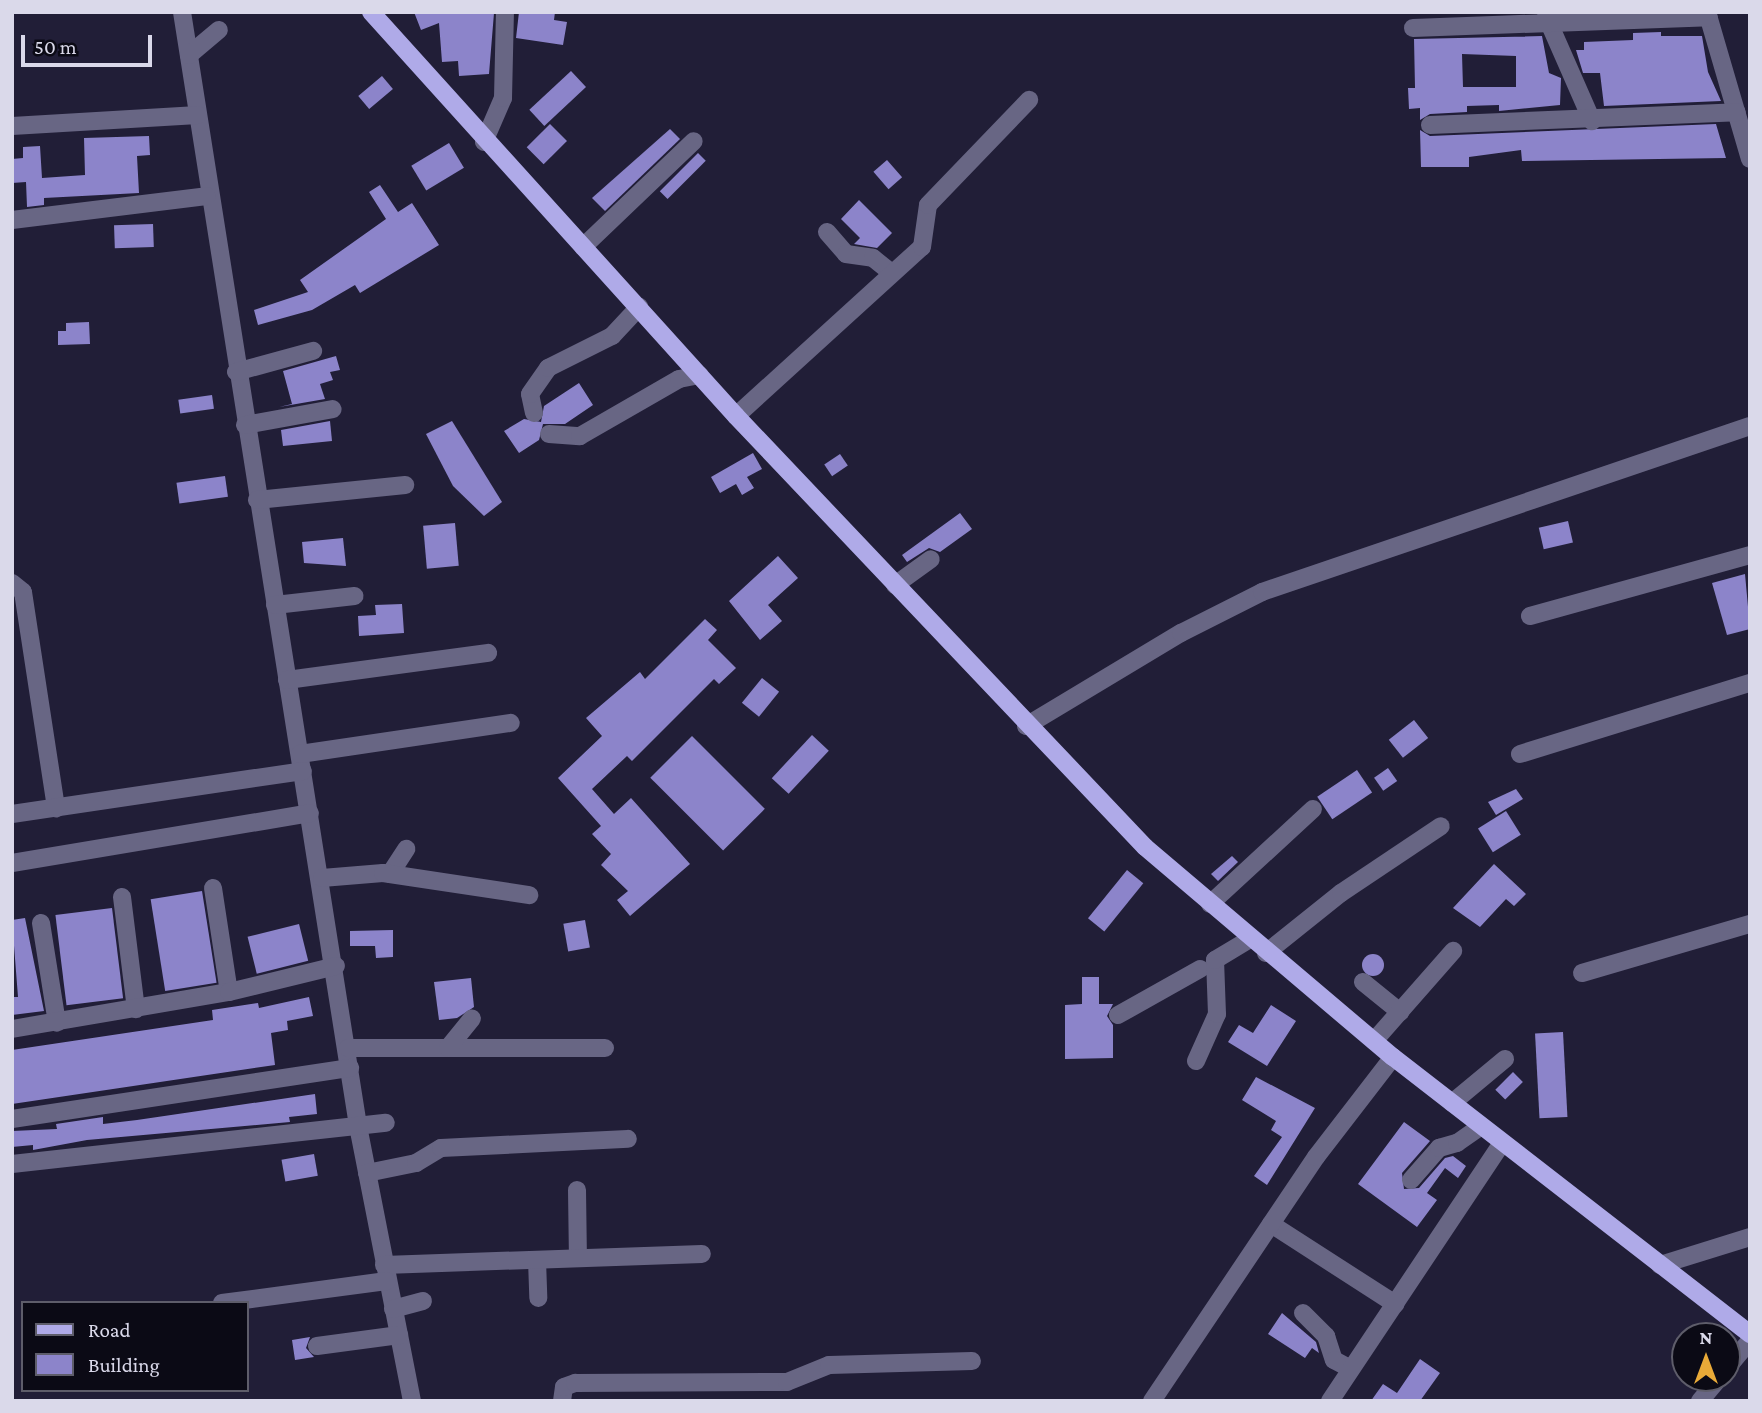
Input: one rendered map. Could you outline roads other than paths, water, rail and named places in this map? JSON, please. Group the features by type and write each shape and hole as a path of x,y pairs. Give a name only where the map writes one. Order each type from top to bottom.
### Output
{"main road":[{"path":"372,12 484,142 639,307 736,416 1026,726 1145,847 1266,953 1393,1057 1750,1335"}],"street":[{"path":"182,12 236,372 336,966 358,1126 412,1401"},
{"path":"484,142 503,99 505,12"},
{"path":"1413,28 1547,18 1708,15 1750,159"},
{"path":"1547,18 1592,121"},
{"path":"189,55 219,30"},
{"path":"736,416 890,272 922,247 928,205 1029,100"},
{"path":"1430,125 1592,121 1737,112"},
{"path":"12,126 198,115"},
{"path":"583,247 694,141"},
{"path":"12,220 208,196"},
{"path":"827,232 846,254 873,258 890,272"},
{"path":"534,412 530,394 548,368 612,336 639,307"},
{"path":"236,372 313,351"},
{"path":"549,434 580,436 679,379 700,375"},
{"path":"245,425 334,408"},
{"path":"1026,726 1181,632 1262,592 1750,426"},
{"path":"257,500 405,485"},
{"path":"1530,616 1750,555"},
{"path":"895,586 931,559"},
{"path":"12,583 23,592 56,808"},
{"path":"275,605 354,596"},
{"path":"287,680 488,653"},
{"path":"1520,754 1750,683"},
{"path":"12,814 511,723"},
{"path":"1210,904 1313,809"},
{"path":"12,863 310,813"},
{"path":"1266,953 1340,893 1441,826"},
{"path":"390,874 406,849"},
{"path":"322,878 390,874 528,895"},
{"path":"213,888 229,992"},
{"path":"122,897 136,1009"},
{"path":"41,923 57,1023"},
{"path":"1581,973 1750,924"},
{"path":"1118,1015 1250,939"},
{"path":"1374,1041 1454,951"},
{"path":"1196,1062 1217,1014 1206,965"},
{"path":"12,1029 229,992 336,966"},
{"path":"1363,982 1400,1012"},
{"path":"448,1048 472,1018"},
{"path":"348,1048 606,1048"},
{"path":"1152,1401 1271,1224 1393,1057"},
{"path":"1452,1103 1505,1059"},
{"path":"12,1119 350,1068"},
{"path":"12,1164 386,1123"},
{"path":"1410,1180 1439,1148 1457,1143 1481,1126"},
{"path":"367,1174 416,1163 441,1148 628,1139"},
{"path":"1330,1401 1502,1143"},
{"path":"577,1190 579,1258"},
{"path":"1271,1224 1395,1304"},
{"path":"1660,1265 1750,1237"},
{"path":"233,1301 385,1273 537,1260 702,1254"},
{"path":"537,1260 538,1298"},
{"path":"393,1310 423,1301"},
{"path":"1303,1314 1326,1336 1335,1360 1351,1369"},
{"path":"317,1346 399,1335"},
{"path":"562,1401 564,1387 575,1383 787,1382 829,1366 972,1361"}]}
